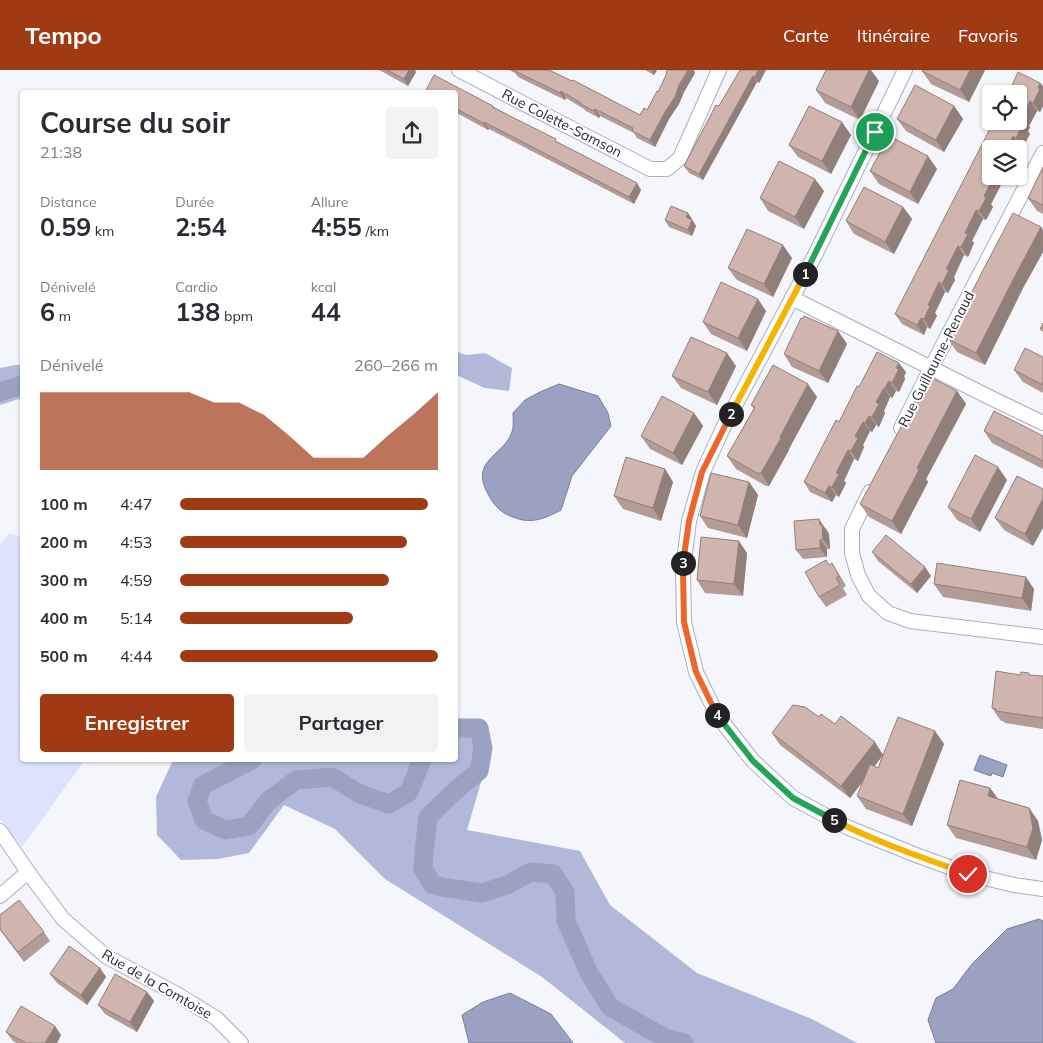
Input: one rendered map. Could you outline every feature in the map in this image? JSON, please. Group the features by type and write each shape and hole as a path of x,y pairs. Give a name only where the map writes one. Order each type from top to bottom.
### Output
{"street":[{"name":"Rue Colette-Samson","path":"460,70 650,169 667,169 680,158 719,70"},
{"path":"905,70 792,298 723,428 702,472 689,521 683,570 684,622 696,672 717,715 753,761 793,798 849,828 968,874 1014,886 1043,889"},
{"name":"Rue Guillaume-Renaud","path":"896,439 1043,153"},
{"path":"792,298 1043,422"},
{"path":"874,484 852,529 852,553 858,575 869,596 888,613 910,621 1043,637"},
{"name":"Rue de la Comtoise","path":"0,831 63,919 107,957 175,993 216,1018 241,1043"},
{"path":"0,896 28,872"}],"shaded area":[{"path":"458,352 466,355 485,353 512,368 509,391 485,388 458,375"},
{"path":"20,365 20,399 0,405 0,368"},
{"path":"559,384 598,396 608,413 611,426 572,476 561,510 540,519 521,520 506,514 496,506 483,483 483,473 485,466 508,440 513,430 513,413 525,400"},
{"path":"10,533 20,537 20,762 84,762 22,847 0,819 0,544"},
{"path":"462,721 491,748 467,830 580,851 610,905 697,973 812,1019 857,1043 625,1043 542,977 385,879 335,829 284,805 249,853 218,859 181,860 157,835 156,797 172,762 458,762 458,722"},
{"path":"980,755 1007,765 1003,777 992,773 991,776 974,770"},
{"path":"1039,919 1043,921 1043,1043 936,1043 928,1020 936,998 953,989 972,964 1007,929"},
{"path":"510,993 551,1014 573,1043 469,1043 462,1015 483,1002"}],"building":[{"path":"387,70 409,70 404,79"},
{"path":"513,70 549,70 573,80 640,115 644,108 647,110 658,92 667,70 688,70 650,140 632,131 633,128 595,109 594,111 561,91 560,93"},
{"path":"740,70 758,70 699,174 684,166 716,105 719,106"},
{"path":"826,70 869,70 851,107 816,90"},
{"path":"923,70 970,70 960,90"},
{"path":"1018,72 1040,83 1038,88 1040,89 1033,103 1030,101 1027,107 1027,85 1012,85"},
{"path":"434,75 637,183 629,197 458,110 458,90 426,90"},
{"path":"915,85 954,106 936,140 897,119"},
{"path":"809,106 842,122 822,161 789,145"},
{"path":"989,130 1020,130 1016,138 1013,136 1011,140 984,140"},
{"path":"889,136 928,156 910,192 870,171"},
{"path":"982,144 982,185 990,185 984,196 986,198 979,211 976,210 965,233 968,234 961,247 958,246 946,269 949,270 942,284 939,282 928,305 930,306 924,319 921,318 917,325 895,314"},
{"path":"779,161 815,179 795,217 760,198"},
{"path":"1043,167 1043,205 1028,198"},
{"path":"864,187 903,207 885,242 846,221"},
{"path":"671,206 688,213 686,217 692,220 688,230 665,220"},
{"path":"1013,213 1041,227 976,353 948,339"},
{"path":"747,229 783,245 764,284 728,268"},
{"path":"721,282 758,299 738,338 703,322"},
{"path":"804,316 838,331 819,371 784,354 801,318"},
{"path":"691,337 727,353 708,392 672,376"},
{"path":"1025,348 1043,357 1043,385 1014,370"},
{"path":"877,352 899,363 896,368 899,369 892,383 889,381 876,402 879,404 872,417 869,416 865,423 863,422 855,436 858,438 851,451 848,450 836,473 839,474 832,487 829,486 825,493 804,482 836,420 839,422"},
{"path":"773,365 808,384 761,473 757,473 727,456 755,407 751,405"},
{"path":"928,376 957,391 892,521 860,504"},
{"path":"662,396 694,413 673,453 641,436"},
{"path":"994,411 1043,436 1043,461 984,431"},
{"path":"975,455 998,467 971,519 948,507"},
{"path":"626,457 665,469 653,508 614,496"},
{"path":"711,473 749,482 738,525 700,516"},
{"path":"1017,476 1043,489 1043,498 1025,534 995,518"},
{"path":"819,519 820,525 822,525 823,539 820,540 820,548 796,550 794,521"},
{"path":"886,535 925,567 911,584 872,552"},
{"path":"701,537 739,541 734,584 697,580"},
{"path":"826,560 829,565 832,563 839,576 836,578 840,585 819,597 805,572"},
{"path":"937,563 1026,577 1022,598 934,584"},
{"path":"996,671 1020,675 1021,672 1029,673 1029,675 1043,676 1043,718 996,711 996,709 992,708"},
{"path":"793,705 805,707 819,717 821,714 835,724 841,716 875,742 841,786 772,733"},
{"path":"898,717 935,731 903,814 857,796 870,764 878,768"},
{"path":"960,780 990,788 988,796 1029,808 1033,828 1027,847 947,825"},
{"path":"19,900 44,932 18,952 0,929 0,915"},
{"path":"69,946 100,968 81,995 50,974"},
{"path":"115,974 147,992 130,1022 98,1005"},
{"path":"21,1006 55,1026 45,1043 26,1043 6,1032"}],"waterway":[{"path":"0,392 20,386"},
{"path":"458,728 479,728 483,748 479,771 428,817 423,869 432,884 482,893 507,885 531,872 553,874 565,892 566,921 589,973 610,1007 665,1038 684,1043"},
{"path":"248,762 203,785 197,801 204,820 225,830 249,826 268,801 296,780 332,777 360,794 389,804 409,792 421,762"}],"route":[{"path":"875,132 702,472 689,521 683,570 684,622 696,672 717,715 753,761 793,798 849,828 968,874"}]}
